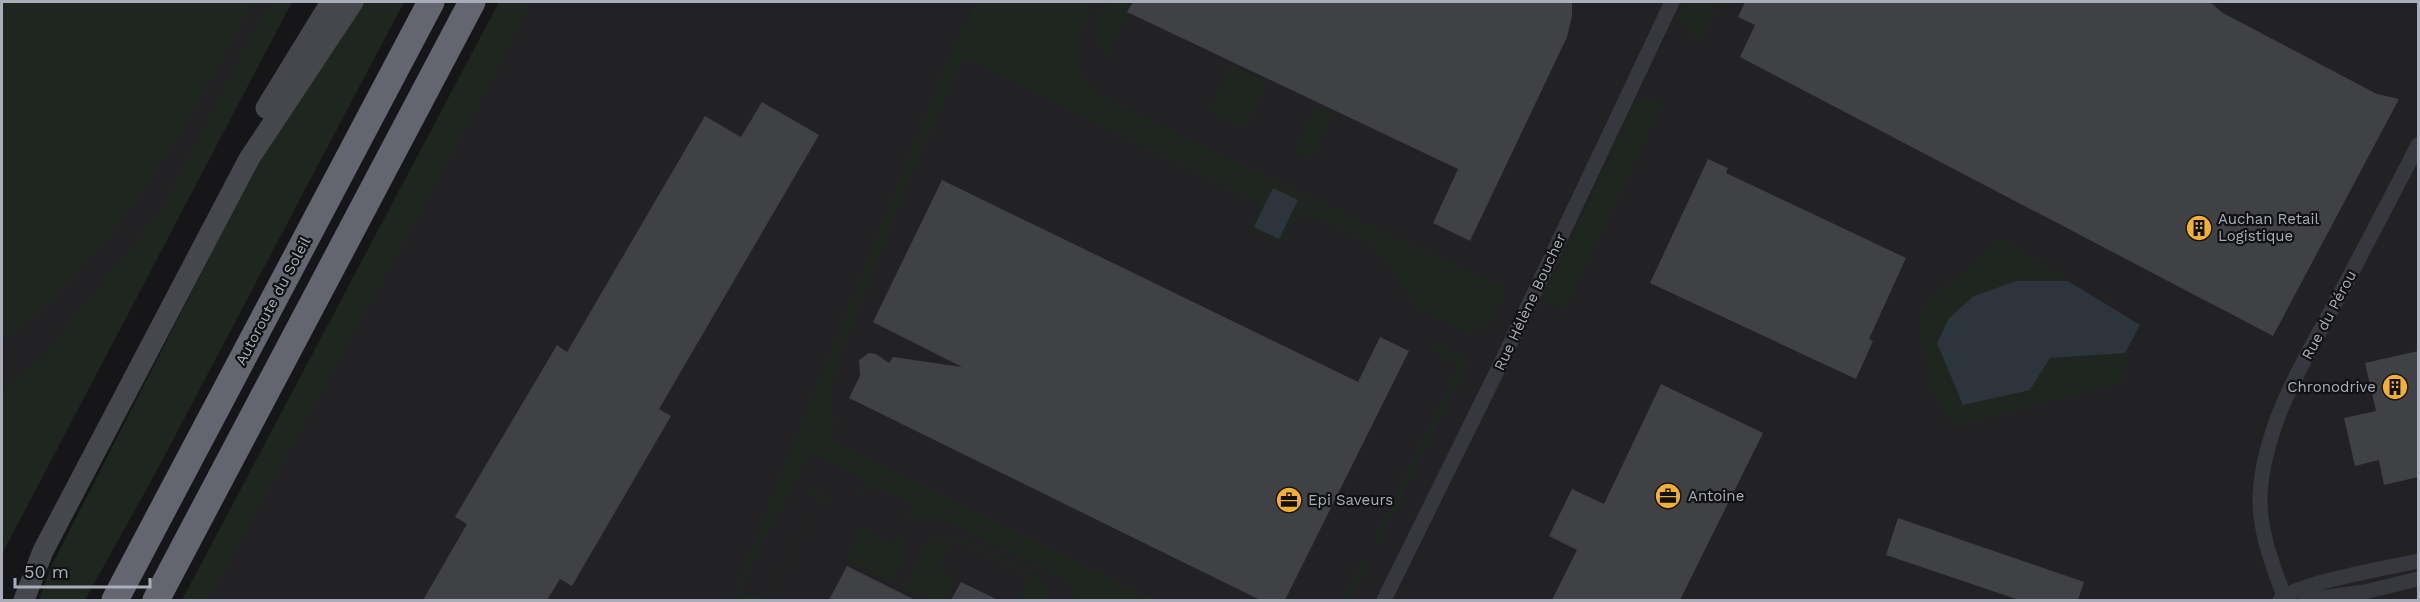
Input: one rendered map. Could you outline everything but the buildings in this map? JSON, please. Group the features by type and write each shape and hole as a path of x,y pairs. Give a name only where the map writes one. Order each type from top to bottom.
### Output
{"highway":[{"name":"Autoroute du Soleil","path":"115,600 431,2"},
{"path":"156,600 472,2"}],"main road":[{"path":"10,600 56,500 240,152 331,2"},
{"path":"24,600 43,551 249,159 353,2"}],"street":[{"name":"Rue Hélène Boucher","path":"1384,600 1502,361 1672,2"},
{"name":"Rue du Pérou","path":"2418,145 2305,360 2269,439 2260,494 2265,542 2282,598 2306,587 2418,561"},
{"path":"2305,600 2364,592 2418,579"}],"shaded area":[{"path":"2,2 279,2 167,214 44,355 2,387"},
{"path":"2,2 252,2 175,142 114,230 80,271 43,309 2,344"},
{"path":"269,2 292,2 2,554 2,387 44,355 161,211"},
{"path":"360,2 404,2 155,474 85,600 39,600 50,569 263,152"},
{"path":"499,2 532,2 478,106 208,600 182,600"},
{"path":"521,2 2418,2 2418,600 205,600"},
{"path":"976,2 1095,2 1078,44 1077,56 1085,79 1110,101 1400,240 1507,288 1486,331 1475,326 1471,335 1418,308 1374,245 1308,214 1292,222 1280,244 1249,229 1261,204 964,58 914,169 837,364 830,401 836,424 830,439 1155,600 1074,600 1071,584 1067,580 942,518 917,520 907,517 913,505 870,484 864,496 859,493 865,481 810,453 738,591 753,598 755,595 766,600 731,600 953,47"},
{"path":"1106,2 1133,2 1105,61 1095,25"},
{"path":"1685,2 1720,2 1700,42 1684,25 1682,14"},
{"path":"1231,65 1267,82 1245,128 1209,111"},
{"path":"1651,97 1663,103 1563,310 1542,300 1633,109 1638,101"},
{"path":"1316,106 1333,114 1312,159 1294,151"},
{"path":"1273,188 1298,200 1279,239 1254,227"},
{"path":"2002,238 2068,281 2016,281 1974,296 2030,390 2050,358 2125,353 2124,382 1954,427 1929,387 1920,321 1926,304"},
{"path":"2016,281 2068,281 2140,325 2125,353 2050,358 2030,390 1963,405 1937,343 1949,318 1974,296"},
{"path":"1434,342 1466,359 1468,367 1380,542 1373,541 1459,366 1438,354 1433,345"},
{"path":"811,489 832,499 833,505 821,500 770,600 767,600 819,499 807,492"},
{"path":"862,528 893,544 899,533 904,552 891,583 846,560"},
{"path":"942,534 937,544 944,548 950,536 956,534 1038,576 1052,600 1018,600 1030,576 953,538 938,569 955,578 944,600 927,600 905,589 926,547 922,545 934,535"},
{"path":"1363,560 1369,564 1352,600 1343,600"}],"place":[{"name":"Auchan Retail Logistique","path":"2199,228"},
{"name":"Chronodrive","path":"2395,387"},
{"name":"Antoine","path":"1668,496"},
{"name":"Epi Saveurs","path":"1289,500"}]}
